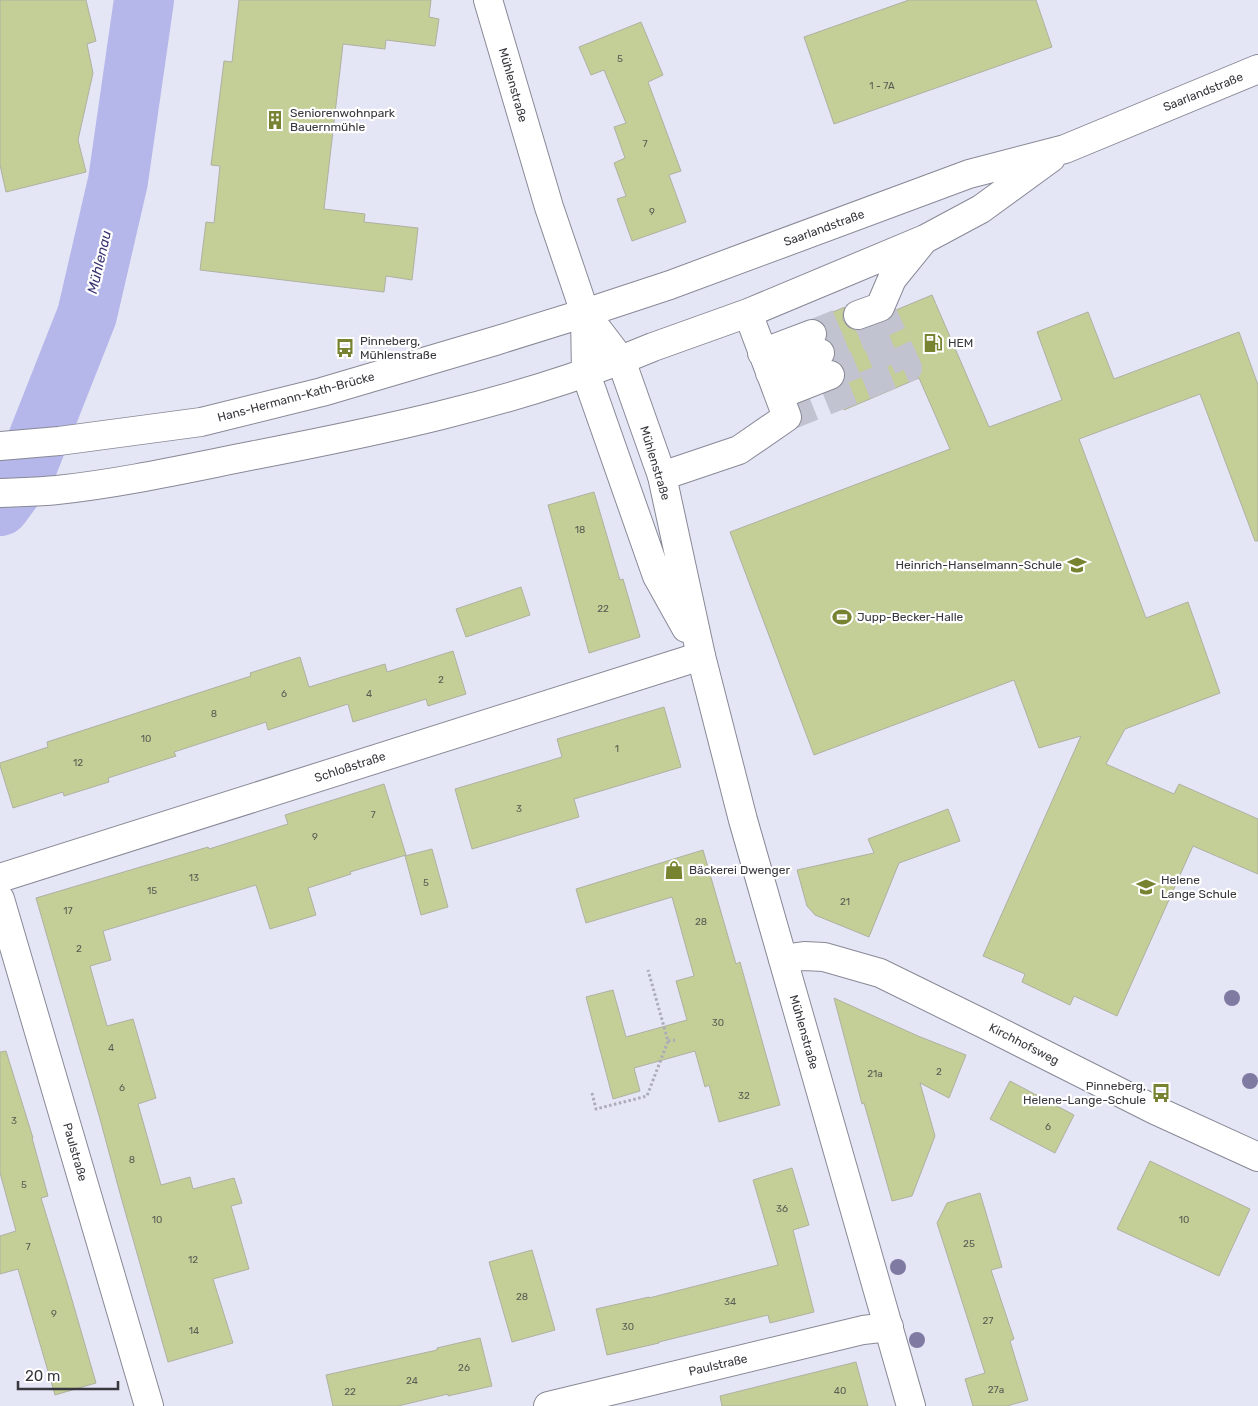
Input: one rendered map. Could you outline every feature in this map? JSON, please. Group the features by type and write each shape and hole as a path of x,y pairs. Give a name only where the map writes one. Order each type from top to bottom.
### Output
{"street":[{"name":"Mühlenstraße","path":"488,0 548,207 585,313 621,360 662,476 701,656 743,820 911,1406"},
{"name":"Saarlandstraße","path":"585,313 670,285 969,174 1065,148 1258,69"},
{"name":"Saarlandstraße","path":"586,374 653,347 748,313 925,239 981,208 1065,148"},
{"path":"858,315 880,307 892,279 925,239"},
{"name":"Mühlenstraße","path":"585,313 586,374 657,576 701,656"},
{"name":"Hans-Hermann-Kath-Brücke","path":"0,446 104,436 200,422 322,392 585,313"},
{"path":"662,476 739,450 787,417 748,313"},
{"path":"770,374 821,354 770,374"},
{"path":"0,493 56,490 111,483 336,440 512,397 586,374"},
{"name":"Schloßstraße","path":"0,878 701,656"},
{"name":"Paulstraße","path":"0,899 149,1406"},
{"name":"Kirchhofsweg","path":"783,959 804,956 824,957 880,973 986,1024 1155,1110 1258,1157"},
{"name":"Paulstraße","path":"548,1406 863,1330 889,1327"}],"path":[{"path":"592,1093 596,1109 647,1096 668,1041 648,970"},
{"path":"668,1041 675,1040"}],"building":[{"path":"0,0 86,0 96,41 87,44 93,73 78,140 86,172 6,192 0,165"},
{"name":"Seniorenwohnpark Bauernmühle","path":"239,0 431,0 429,17 439,19 435,46 386,40 385,49 343,44 324,209 365,214 364,222 418,228 412,280 386,276 384,292 200,270 206,222 214,223 220,166 211,165 224,61 232,62"},
{"path":"909,0 1036,0 1052,47 834,124 804,37"},
{"path":"641,22 663,75 648,82 681,171 669,175 686,222 632,241 617,199 626,196 614,163 625,158 614,127 626,123 604,70 591,75 579,47"},
{"path":"932,295 989,427 1062,400 1037,332 1088,312 1114,379 1239,332 1258,385 1258,541 1255,541 1200,394 1079,439 1146,618 1188,602 1220,693 1125,729 1106,764 1174,794 1179,784 1258,819 1258,874 1193,846 1117,1016 1074,996 1070,1005 1022,982 1025,974 983,956 1081,736 1039,748 1014,680 814,755 730,532 950,449 919,378 844,410 836,390 842,384 845,370 840,363 834,360 835,348 826,339 826,328 822,322 816,319 845,307 843,320 848,327 855,330 863,330 886,322 896,310"},
{"path":"594,492 620,580 623,579 640,637 589,653 548,505"},
{"path":"521,587 530,615 466,637 456,609"},
{"path":"453,651 466,694 428,706 426,699 353,722 348,704 268,730 266,722 174,752 176,756 108,778 109,782 64,796 63,792 13,808 0,766 0,763 48,747 47,742 251,676 250,673 300,657 309,687 385,664 387,672"},
{"path":"664,707 681,767 574,799 579,817 472,849 455,789 562,757 557,739"},
{"path":"384,784 406,855 350,872 351,874 308,888 316,915 270,929 256,885 103,931 111,960 90,966 107,1026 133,1019 156,1098 138,1104 161,1185 190,1177 193,1189 234,1178 242,1203 231,1206 249,1269 213,1279 233,1343 168,1362 36,898 208,847 209,849 288,824 285,815"},
{"path":"948,809 960,841 899,863 869,937 815,915 807,906 797,870 874,853 868,839"},
{"path":"432,849 448,907 421,915 405,856"},
{"path":"703,850 736,964 740,962 780,1105 719,1122 709,1085 705,1087 695,1051 634,1068 640,1091 613,1099 586,997 613,990 626,1037 687,1020 676,981 694,976 672,897 586,923 576,889"},
{"path":"834,998 918,1036 966,1055 949,1098 920,1083 935,1136 912,1196 892,1201 864,1103 862,1104"},
{"path":"6,1051 33,1138 48,1196 41,1198 96,1383 55,1395 18,1269 0,1274 0,1236 16,1231 0,1173 0,1052"},
{"path":"1010,1081 1074,1115 1055,1153 990,1119"},
{"path":"1150,1161 1250,1209 1219,1276 1117,1229"},
{"path":"792,1168 809,1225 793,1230 814,1312 770,1323 768,1315 607,1355 596,1309 649,1298 778,1265 753,1180"},
{"path":"980,1193 1002,1267 991,1270 1014,1339 1010,1341 1028,1400 1007,1406 973,1406 965,1379 985,1373 937,1223 947,1203"},
{"path":"532,1250 555,1330 512,1342 489,1262"},
{"path":"480,1338 492,1386 398,1406 333,1406 326,1375 437,1350 437,1348"},
{"path":"856,1362 868,1406 722,1406 720,1396"}],"waterway":[{"name":"Mühlenau","path":"0,506 25,472 87,315 118,181 144,0"}],"tunnel":[{"path":"787,417 908,368 880,307"},
{"path":"812,334 858,315"},
{"path":"820,353 888,326"},
{"path":"830,375 898,347"}],"place":[{"name":"Seniorenwohnpark Bauernmühle","path":"275,120"},
{"name":"HEM","path":"933,343"},
{"name":"Pinneberg, Mühlenstraße","path":"345,348"},
{"name":"Heinrich-Hanselmann-Schule","path":"1077,565"},
{"name":"Jupp-Becker-Halle","path":"842,617"},
{"name":"Bäckerei Dwenger","path":"674,870"},
{"name":"Helene Lange Schule","path":"1146,887"},
{"name":"Pinneberg, Helene-Lange-Schule","path":"1161,1093"}]}
